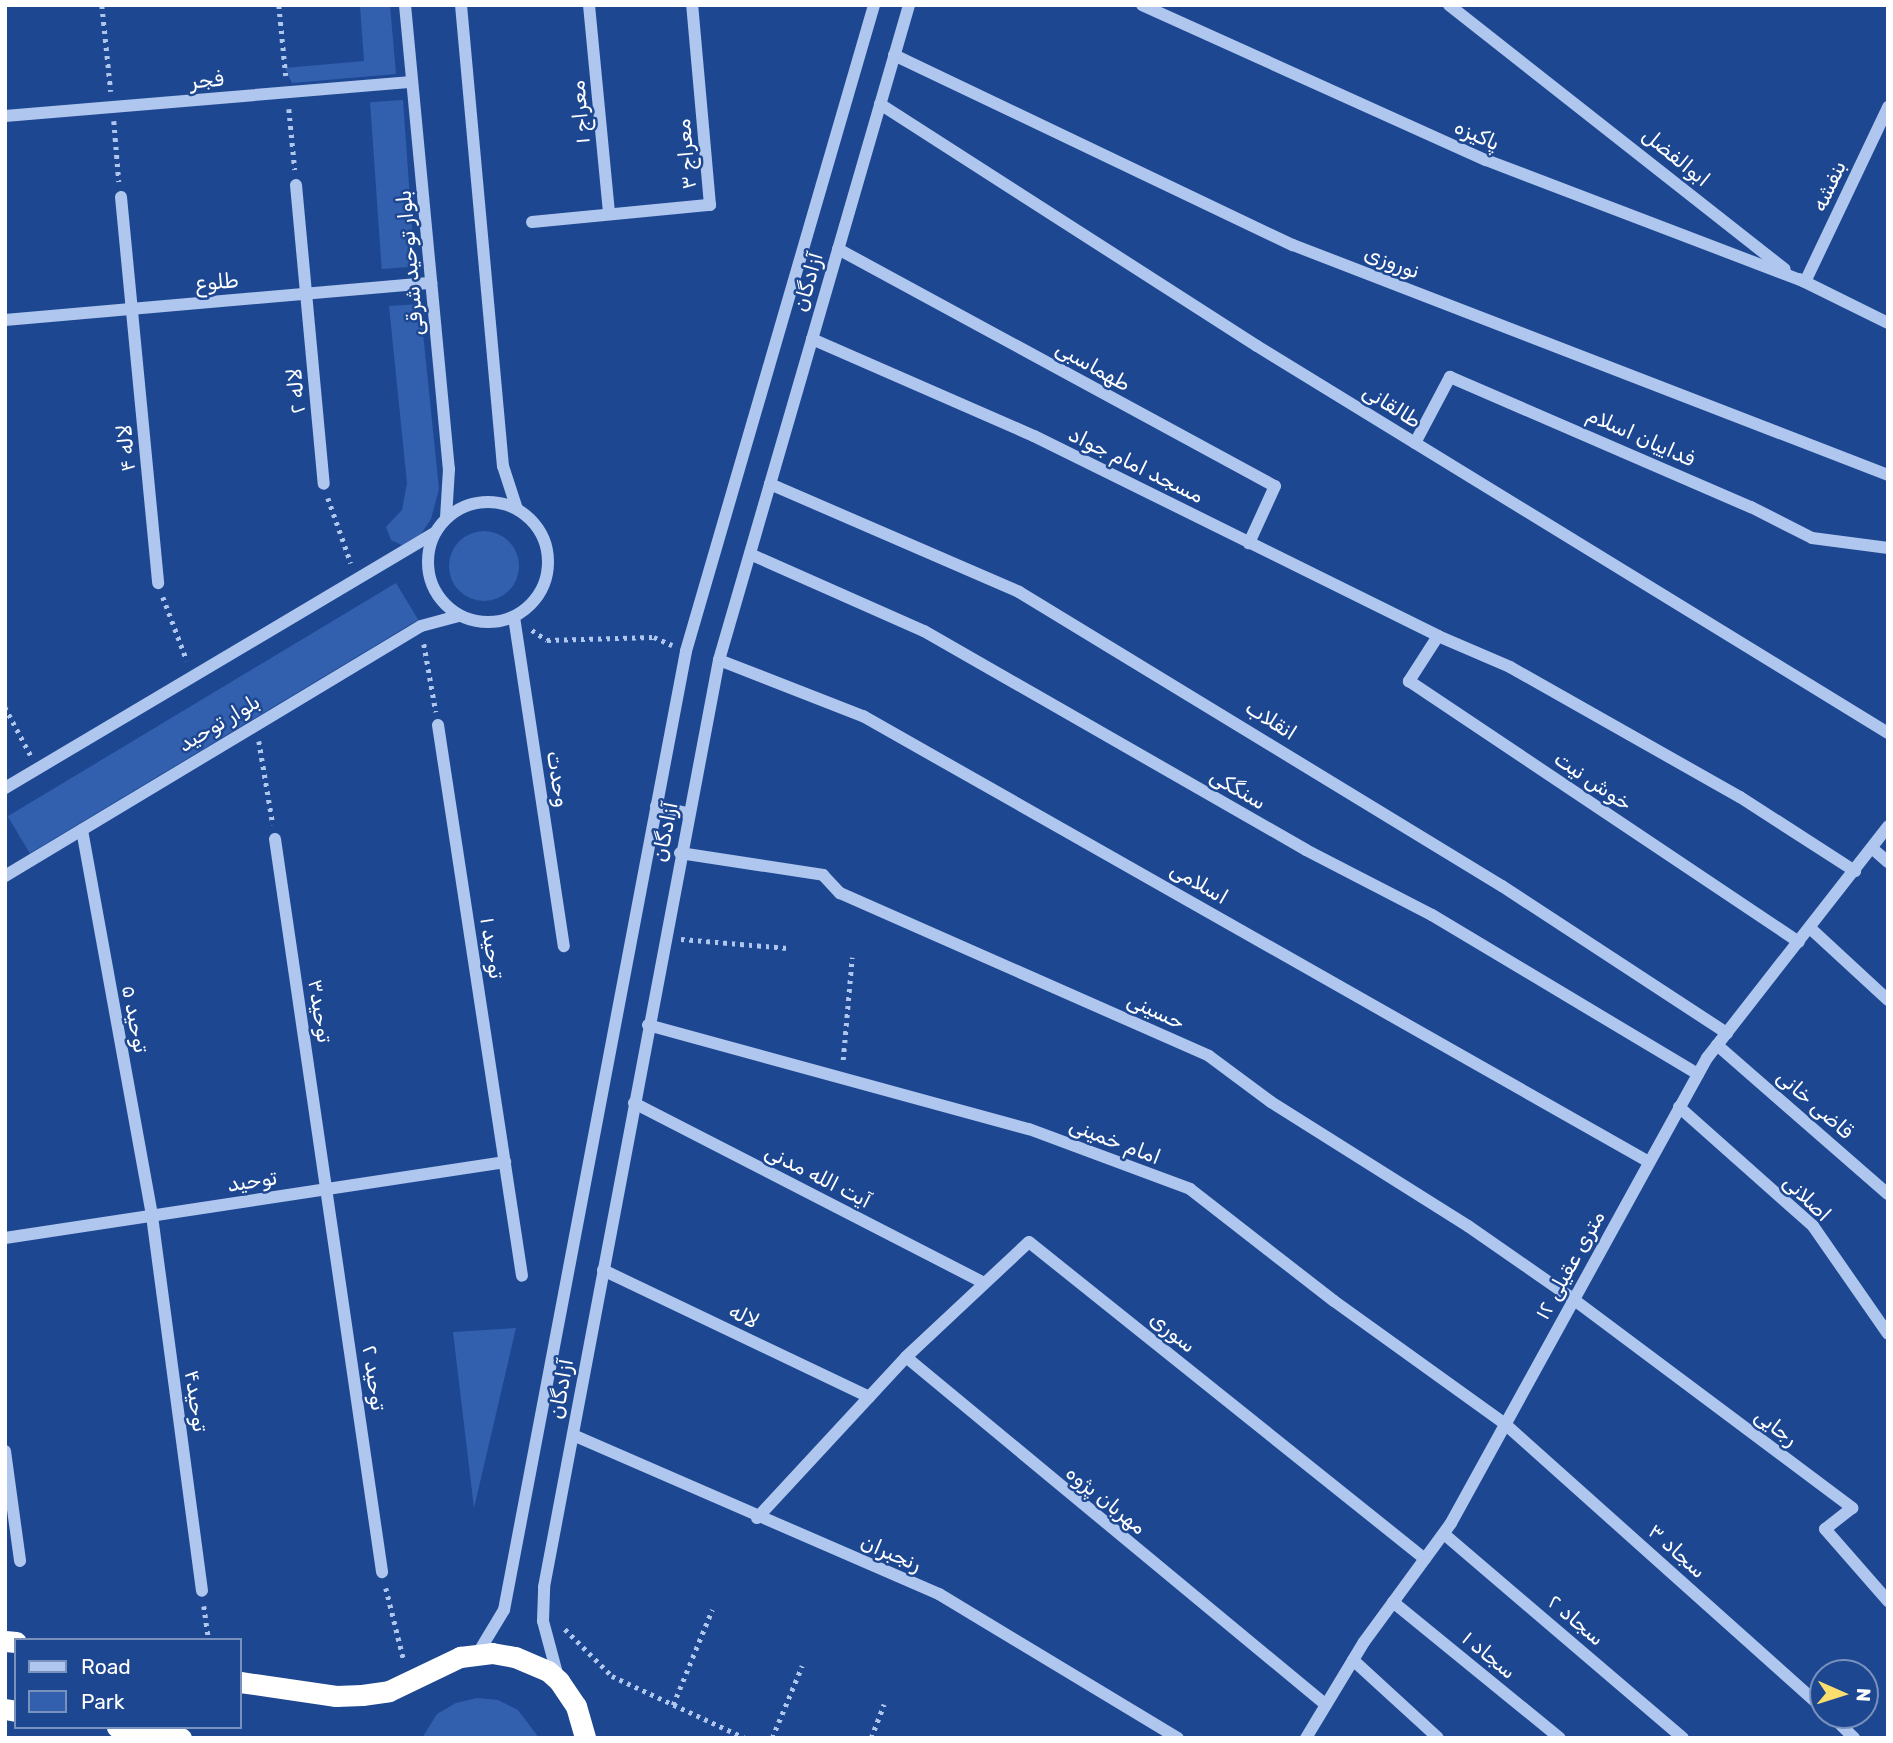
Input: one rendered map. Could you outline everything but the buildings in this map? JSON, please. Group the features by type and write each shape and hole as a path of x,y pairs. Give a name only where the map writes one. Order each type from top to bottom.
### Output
{"highway":[{"path":"242,1682 336,1696 389,1691 460,1657 478,1653 515,1657 548,1671 559,1681 589,1735"},
{"path":"129,1729 181,1738"}],"street":[{"name":"بلوار توحید شرقی","path":"405,5 449,469 446,518"},
{"path":"460,5 503,466 517,509 542,536 547,574 541,592 514,617 477,622 459,616 433,589 428,551 435,533 446,518 480,502 517,509"},
{"name":"معراج ۱","path":"589,5 609,214"},
{"name":"معراج ۳","path":"692,5 710,205"},
{"name":"آزادگان","path":"478,1653 504,1610 686,651 874,5"},
{"name":"آزادگان","path":"559,1681 543,1621 544,1587 687,813 719,660 909,5"},
{"name":"پاکیزه","path":"1142,5 1486,160 1805,282"},
{"name":"ابوالفضل","path":"1448,5 1668,173 1746,243 1805,282 1888,323"},
{"name":"نوروزی","path":"894,55 1293,245 1888,475"},
{"name":"فجر","path":"5,116 412,82"},
{"name":"طالقانی","path":"880,104 1415,443 1888,733"},
{"name":"بنفشه","path":"1805,282 1888,107"},
{"name":"لاله ۲","path":"296,185 324,484"},
{"name":"لاله ۴","path":"121,197 158,583"},
{"name":"معراج ۳","path":"710,205 532,222 609,214 710,205"},
{"name":"طهماسبی","path":"838,249 1275,486 1249,543"},
{"name":"طلوع","path":"5,320 431,283"},
{"name":"مسجد امام جواد","path":"812,339 1034,436 1438,636 1522,674 1740,797 1855,871"},
{"name":"فداییان اسلام","path":"1415,443 1450,377 1739,501 1812,538 1888,548"},
{"name":"انقلاب","path":"770,485 1020,592 1479,872 1727,1033"},
{"path":"5,788 357,583 435,533"},
{"name":"سنگکی","path":"750,554 924,631 1306,850 1432,915 1698,1074"},
{"name":"بلوار توحید","path":"5,876 421,626 459,616"},
{"name":"وحدت","path":"514,617 564,946"},
{"name":"خوش نیت","path":"1438,636 1409,681 1799,942"},
{"name":"اسلامی","path":"719,660 863,716 1649,1162"},
{"name":"توحید ۱","path":"439,725 522,1276"},
{"path":"656,806 687,813"},
{"name":"۱۲ متری عقیلی","path":"1306,1738 1353,1660 1444,1534 1698,1074 1717,1045 1873,849 1888,826"},
{"name":"توحید ۵","path":"82,830 152,1216"},
{"name":"توحید۳","path":"275,839 328,1189"},
{"path":"1873,849 1888,862"},
{"name":"حسینی","path":"680,853 823,875 840,893 1209,1056 1271,1102 1573,1299"},
{"path":"1810,928 1888,1000"},
{"name":"امام خمینی","path":"648,1025 1029,1129 1190,1189 1334,1301 1506,1424"},
{"name":"قاضی خانی","path":"1717,1045 1888,1194"},
{"name":"آیت الله مدنی","path":"634,1103 984,1283"},
{"name":"اصلانی","path":"1679,1107 1813,1226 1888,1334"},
{"name":"توحید","path":"5,1238 505,1162"},
{"name":"توحید ۲","path":"328,1189 382,1572"},
{"name":"توحید۴","path":"152,1216 202,1591"},
{"name":"سوری","path":"906,1357 1029,1242 1425,1559"},
{"name":"لاله","path":"603,1270 869,1397"},
{"name":"رجایی","path":"1573,1299 1852,1508 1825,1530 1888,1601"},
{"path":"757,1518 906,1357"},
{"name":"مهربان پژوه","path":"906,1357 1326,1705"},
{"name":"سجاد ۳","path":"1506,1424 1809,1695"},
{"name":"رنجبران","path":"573,1435 757,1518 939,1594 1178,1738"},
{"path":"5,1451 20,1561"},
{"name":"سجاد ۲","path":"1444,1534 1683,1738"},
{"name":"سجاد ۱","path":"1393,1602 1560,1738"},
{"path":"1353,1660 1438,1738"}],"path":[{"path":"324,484 357,583"},
{"path":"158,583 194,678"},
{"path":"514,617 547,640 654,637 686,651"},
{"path":"421,626 439,725"},
{"path":"5,707 38,769"},
{"path":"256,723 275,839"},
{"path":"664,938 788,948"},
{"path":"841,1078 852,957"},
{"path":"382,1572 409,1682"},
{"path":"202,1591 209,1638"},
{"path":"673,1705 712,1610"},
{"path":"561,1621 567,1633 612,1676 745,1738"},
{"path":"772,1738 802,1666"},
{"path":"871,1738 884,1704"}],"green space":[{"path":"360,5 390,5 396,74 292,83 285,68 364,61"},
{"path":"403,100 415,267 382,269 370,102"},
{"path":"420,304 439,489 431,519 421,534 402,545 391,540 386,527 402,510 407,483 389,306"},
{"path":"484,531 503,537 513,547 519,566 513,585 503,595 484,601 465,595 455,585 449,566 455,547 465,537"},
{"path":"396,583 418,620 30,853 8,816"},
{"path":"516,1328 474,1508 453,1332"},
{"path":"477,1698 498,1700 518,1710 539,1738 422,1738 437,1714 456,1703"}]}
